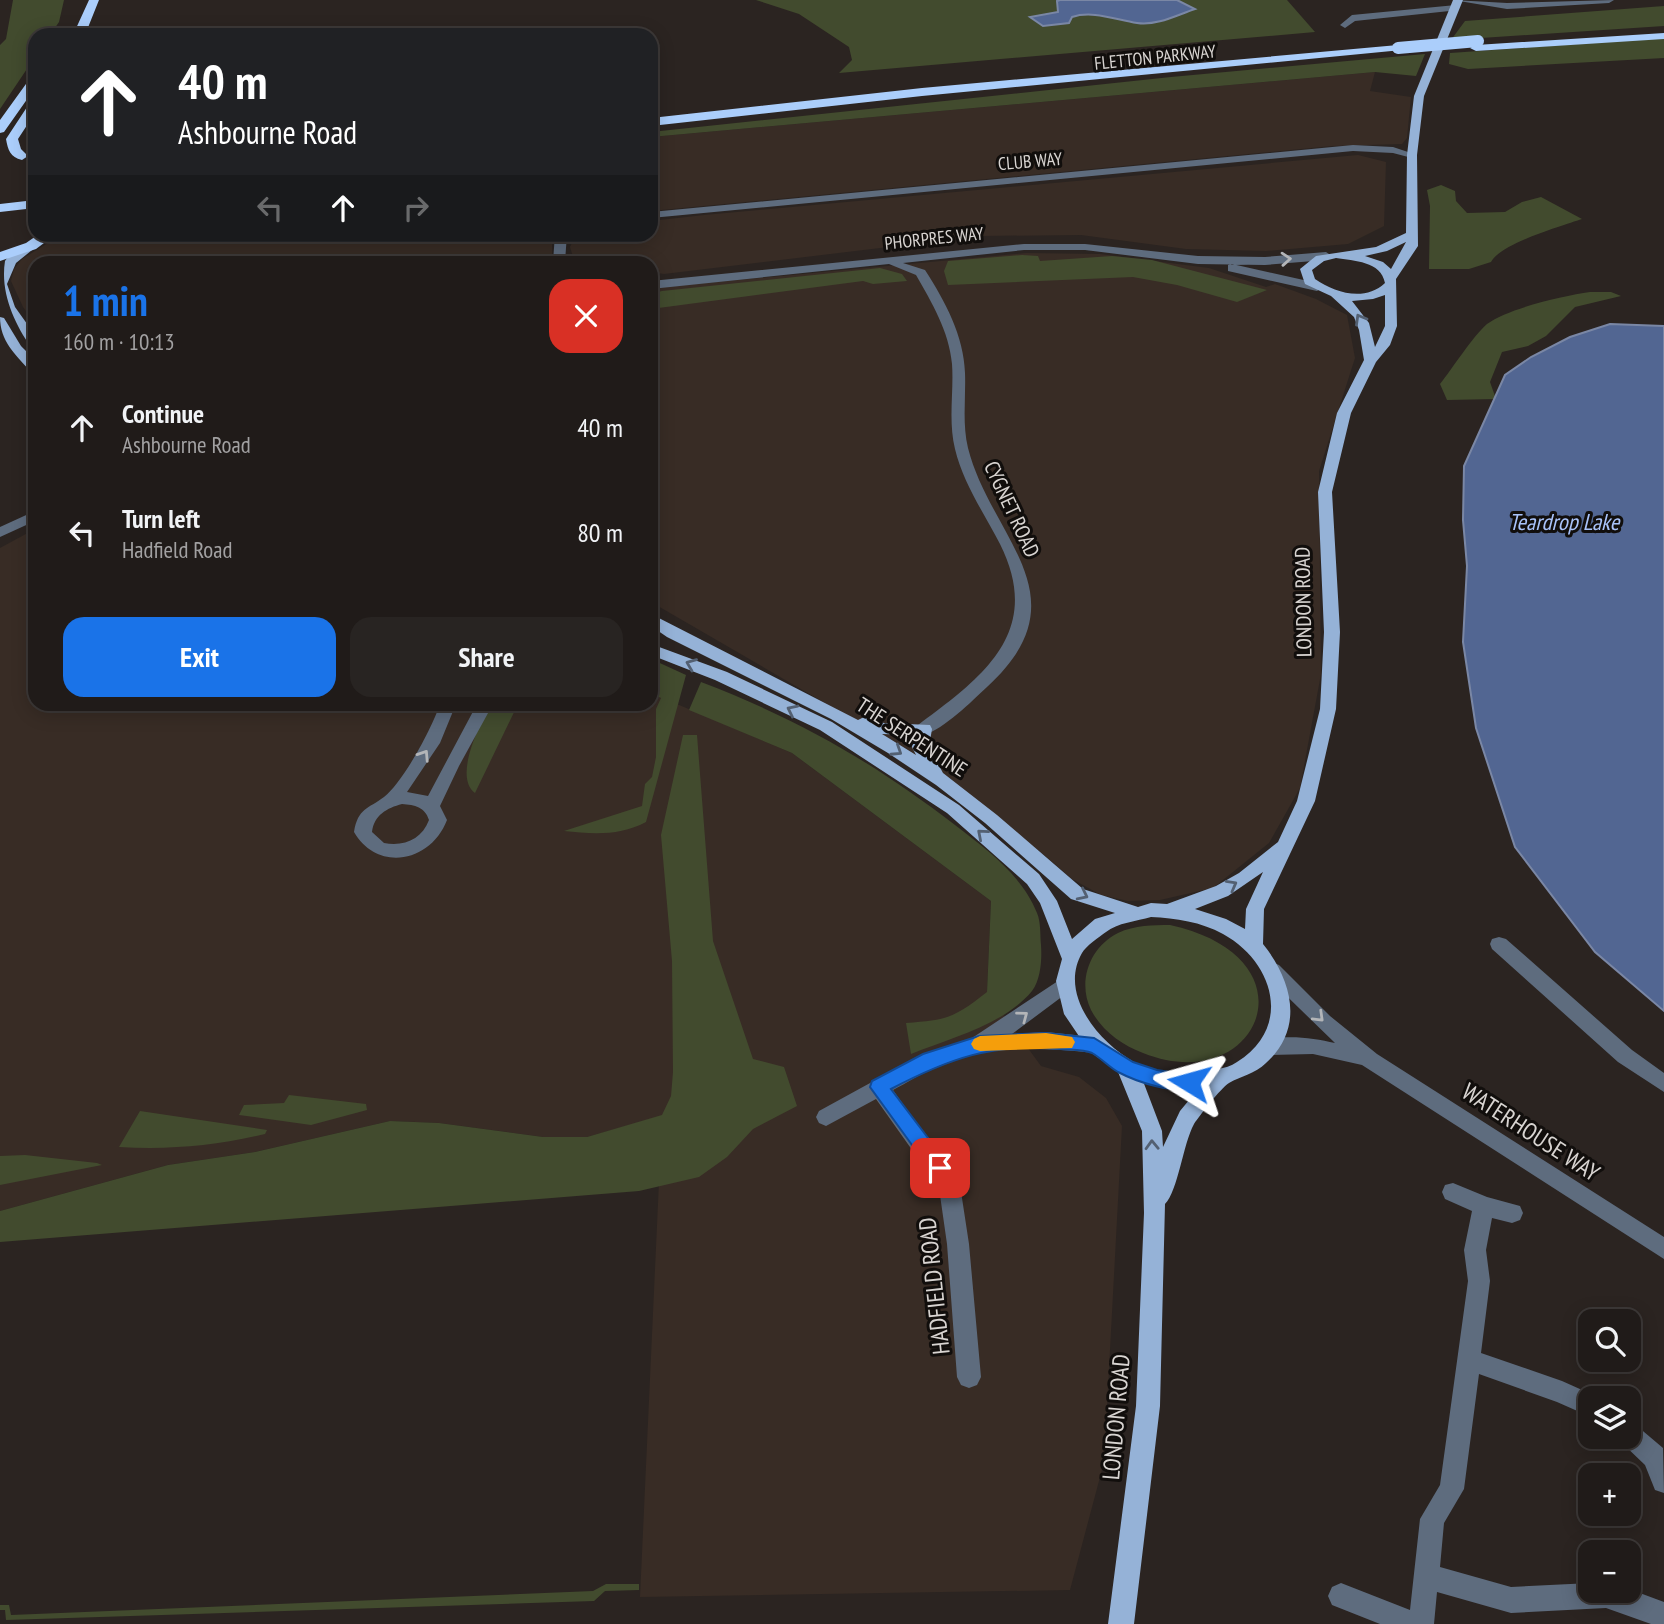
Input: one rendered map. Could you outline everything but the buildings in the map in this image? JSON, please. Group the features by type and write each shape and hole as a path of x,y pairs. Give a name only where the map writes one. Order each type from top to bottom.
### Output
{"highway":[{"path":"68,28 80,0"},
{"path":"82,28 94,3"},
{"name":"FLETTON PARKWAY","path":"658,126 1397,51 1659,33"},
{"path":"0,129 28,90"},
{"path":"28,115 12,139 15,151 28,157"},
{"path":"0,156 28,157"},
{"path":"0,200 28,197"},
{"path":"0,208 28,205"},
{"path":"0,257 38,242"}],"main road":[{"path":"1323,289 1367,296 1387,289 1412,246 1412,155 1419,96 1457,3"},
{"path":"1370,360 1363,320 1350,305 1309,281 1306,269 1309,263 1332,256 1378,250 1412,234"},
{"path":"28,334 9,307 1,284 11,261 31,246"},
{"path":"1332,256 1352,256 1378,264 1391,281"},
{"name":"LONDON ROAD","path":"1253,946 1255,909 1306,801 1328,709 1332,632 1325,492 1344,414 1370,360 1384,345 1391,326 1391,281"},
{"path":"1,323 16,348 28,361"},
{"name":"THE SERPENTINE","path":"658,623 837,715 942,781 991,819 1077,894 1133,912"},
{"name":"THE SERPENTINE","path":"658,652 721,676 826,726 953,809 1033,879 1048,901 1070,957"},
{"path":"837,715 884,729 923,729 919,742 921,751 942,781"},
{"name":"LONDON ROAD","path":"1170,910 1222,891 1245,877 1285,844"},
{"path":"1170,910 1200,916 1229,929 1253,946 1272,970 1282,996 1281,1022 1270,1046 1249,1066 1220,1078 1178,1081 1157,1078 1126,1067 1094,1045 1078,1027 1068,1006 1064,985 1070,957 1084,937 1105,921 1133,912 1170,910"},
{"name":"LONDON ROAD","path":"1121,1624 1148,1406 1155,1213 1152,1131 1139,1092 1126,1067"},
{"name":"LONDON ROAD","path":"1155,1213 1173,1148 1187,1117 1220,1078"}],"street":[{"path":"1345,24 1352,18 1457,3 1507,6 1609,0"},
{"name":"CLUB WAY","path":"658,214 1353,148 1393,150 1412,155"},
{"name":"PHORPRES WAY","path":"658,283 1024,247 1084,247 1198,260 1265,261 1332,256"},
{"path":"831,265 953,254"},
{"path":"870,263 905,266 921,273 931,261 953,254"},
{"name":"PHORPRES WAY","path":"1198,260 1323,289"},
{"name":"CYGNET ROAD","path":"921,273 950,323 957,351 959,377 956,418 962,452 982,499 1015,561 1025,593 1017,639 1001,665 957,705 923,729"},
{"path":"0,533 28,519"},
{"path":"391,800 414,798 432,806 438,820 433,833 408,849 386,850 369,843 363,832 363,825 372,811 391,800 430,746 443,722 445,711"},
{"path":"432,806 450,766 481,711"},
{"path":"1503,952 1625,1056 1664,1084"},
{"name":"WATERHOUSE WAY","path":"1272,970 1323,1022 1370,1060 1664,1249"},
{"path":"826,1117 930,1060 979,1044 1012,1024 1064,985"},
{"path":"979,1044 1046,1040 1094,1045"},
{"name":"WATERHOUSE WAY","path":"1270,1046 1313,1046 1370,1060"},
{"name":"HADFIELD ROAD","path":"879,1087 940,1168 949,1185 958,1244 969,1377"},
{"path":"1453,1192 1485,1206 1511,1213"},
{"path":"1421,1624 1432,1519 1452,1489 1479,1280 1475,1250 1485,1206"},
{"path":"1469,1360 1563,1385 1578,1396"},
{"path":"1641,1445 1654,1457 1664,1481"},
{"path":"1427,1576 1511,1600 1606,1595 1651,1609 1664,1617"},
{"path":"1341,1596 1413,1624"}],"shaded area":[{"path":"1375,72 1370,91 1411,97 1407,138 1402,144 1332,146 658,210 658,136"},
{"path":"1358,155 1386,162 1384,226 1348,244 1266,251 1186,249 1081,235 980,236 664,274 658,273 658,256 573,256 570,247 572,242 658,242 658,220"},
{"path":"50,242 552,242 552,256 28,256 28,314 11,281 14,269 22,259"},
{"path":"1026,253 1100,254 1209,268 1266,287 1275,284 1316,299 1347,315 1355,358 1319,471 1321,674 1300,788 1269,843 1213,888 1160,900 1128,901 1101,895 1072,879 1043,854 894,743 658,606 658,287"},
{"path":"28,533 28,711 658,711 658,696 792,753 991,901 987,992 1041,1066 1079,1077 1106,1098 1122,1126 1104,1462 1070,1590 640,1597 662,1116 587,1137 543,1137 439,1123 390,1121 255,1152 168,1165 0,1211 0,548"}],"green space":[{"path":"13,0 64,0 55,28 28,28 28,67 0,109 0,45 6,39"},
{"path":"756,0 1060,0 1057,1 1058,12 1072,17 1081,14 1137,23 1195,9 1177,0 1287,0 1315,32 839,73 852,60 849,47 799,14"},
{"path":"1664,6 1664,26 1451,40 1465,21"},
{"path":"1664,38 1664,58 1468,69 1449,64 1450,53"},
{"path":"1425,54 1416,76 1375,72 658,136 658,131 1171,77"},
{"path":"1441,185 1455,191 1456,201 1467,213 1505,212 1522,202 1541,197 1582,219 1518,242 1491,262 1469,269 1429,269 1430,206 1427,190"},
{"path":"1038,256 1040,261 1112,256 1152,260 1267,290 1237,302 1177,285 1133,277 948,285 944,271 948,261"},
{"path":"880,268 902,274 907,281 873,284 863,281 658,308 658,292"},
{"path":"1590,292 1611,292 1621,296 1575,307 1546,336 1528,346 1502,352 1490,382 1496,399 1447,400 1440,384 1487,324 1522,308"},
{"path":"658,662 686,675 646,822 616,832 564,831 642,806 645,784 652,777 656,757 656,711 661,698 658,696"},
{"path":"701,682 770,711 864,762 925,802 1002,864 1022,887 1038,917 1041,963 1032,991 1020,1003 992,1022 911,1054 906,1023 950,1016 987,992 991,901 792,753 689,710"},
{"path":"488,711 515,711 475,793 469,785 467,763"},
{"path":"683,735 697,735 713,941 753,1059 784,1067 797,1106 753,1129 727,1157 699,1177 639,1191 0,1242 0,1211 168,1165 255,1152 390,1121 439,1123 543,1137 587,1137 662,1115 671,1096 673,1072 672,961 661,835"},
{"path":"1170,925 1217,942 1245,965 1258,992 1256,1019 1242,1041 1217,1057 1183,1062 1135,1050 1107,1031 1091,1010 1087,999 1085,988 1089,966 1093,956 1108,939 1131,928"},
{"path":"289,1095 366,1104 367,1110 311,1125 239,1115 244,1105 284,1103"},
{"path":"140,1111 267,1130 265,1134 210,1144 156,1148 119,1147"},
{"path":"25,1155 102,1165 0,1185 0,1156"},
{"path":"606,1584 639,1584 639,1590 605,1591 594,1601 6,1620 5,1610 0,1610 0,1605 9,1605 11,1615 593,1591"}],"water":[{"path":"1177,0 1195,9 1144,24 1104,16 1080,15 1072,17 1069,23 1043,26 1030,17 1058,12 1057,1"},
{"name":"Teardrop Lake","path":"1610,324 1664,326 1664,1011 1595,952 1515,847 1476,728 1463,642 1467,566 1463,520 1464,466 1505,375 1531,357 1570,337"}],"slow traffic":[{"path":"980,1044 1046,1040 1066,1042"}],"route":[{"path":"940,1168 879,1087 930,1060 979,1044 1046,1040 1094,1045 1126,1067 1157,1078 1189,1082"}]}
